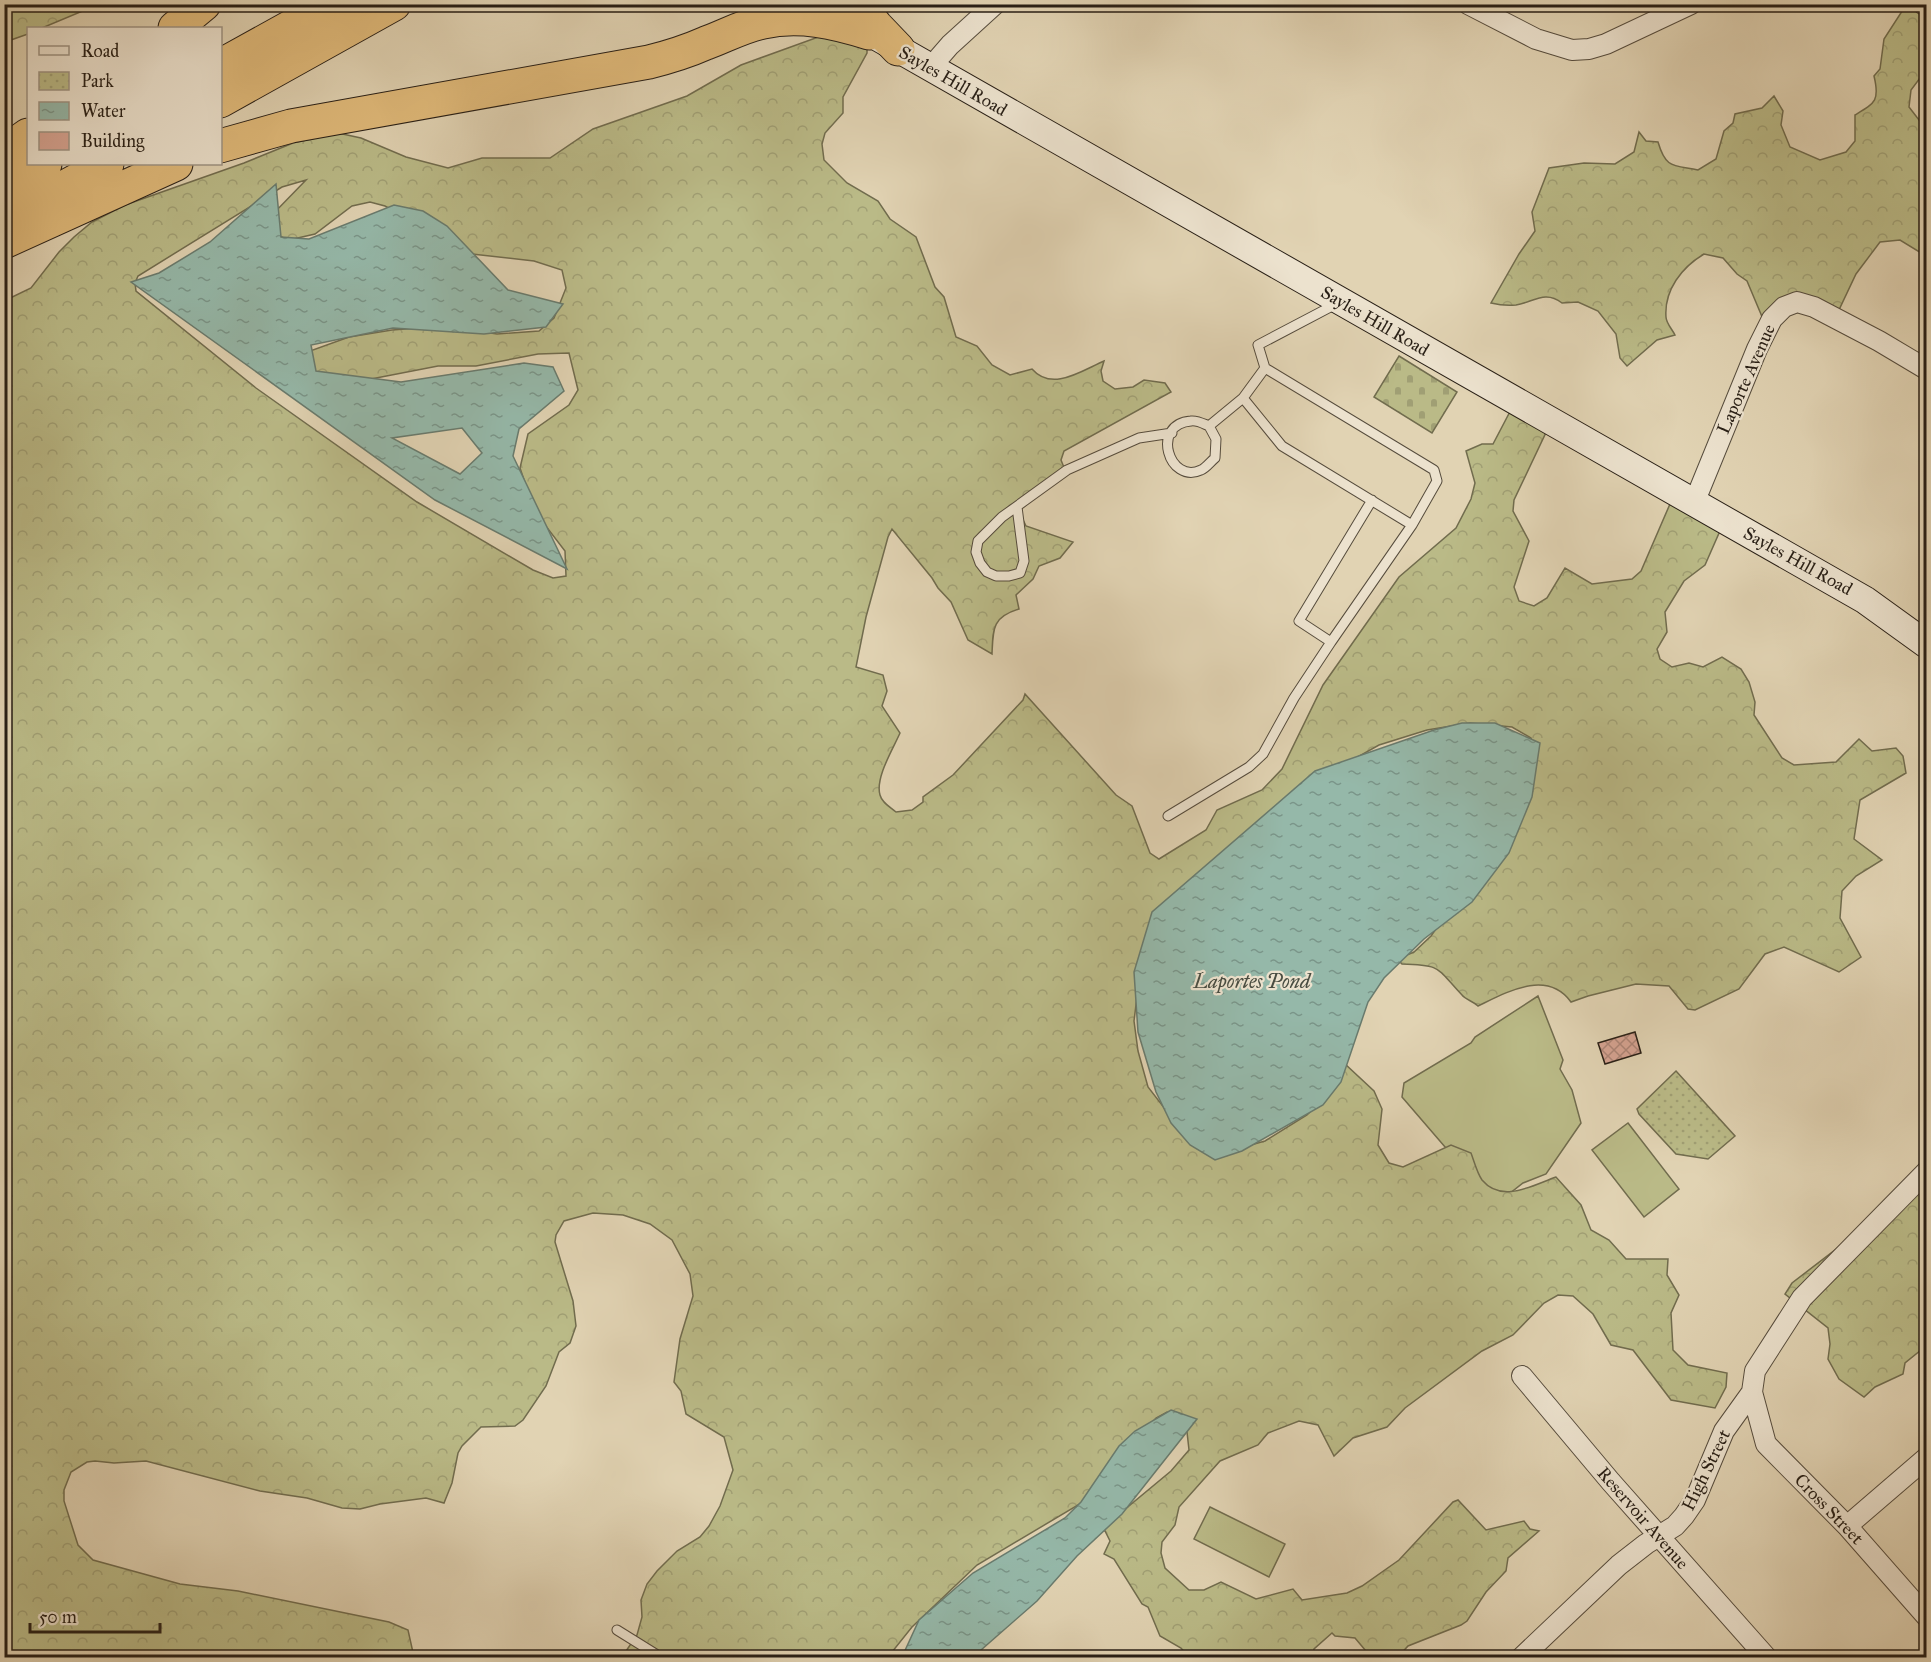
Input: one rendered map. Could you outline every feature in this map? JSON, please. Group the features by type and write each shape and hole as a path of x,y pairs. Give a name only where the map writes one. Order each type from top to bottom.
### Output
{"highway":[{"path":"177,27 204,4"},
{"path":"222,65 332,4"},
{"path":"222,100 394,4"},
{"path":"708,43 743,21 758,4"},
{"path":"222,145 291,126 649,62 686,52 750,26 791,18 864,19 876,27 898,50"},
{"path":"4,152 27,136"},
{"path":"4,186 43,165"},
{"path":"4,220 105,165"},
{"path":"4,242 174,165"}],"main road":[{"path":"819,4 864,19"},
{"name":"Sayles Hill Road","path":"898,50 1865,600 1925,640"}],"street":[{"path":"930,68 950,45 995,4"},
{"path":"1468,4 1536,39 1572,50 1589,49 1606,44 1690,4"},
{"name":"Laporte Avenue","path":"1694,502 1757,349 1772,319 1784,306 1797,302 1814,308 1879,341 1926,369"},
{"name":"High Street","path":"1521,1658 1619,1565 1646,1544 1675,1526 1695,1500 1724,1431 1752,1392 1755,1371 1802,1298 1926,1172"},
{"name":"Reservoir Avenue","path":"1522,1376 1767,1658"},
{"name":"Cross Street","path":"1752,1392 1766,1444 1847,1526 1926,1616"},
{"path":"1847,1526 1926,1458"}],"lane":[{"path":"1168,816 1249,767 1263,754 1294,698 1412,525 1437,481 1434,470 1265,368 1258,345 1341,301"},
{"path":"1209,426 1242,398 1265,368"},
{"path":"1242,398 1282,446 1412,525"},
{"path":"1193,420 1209,426 1216,439 1215,458 1201,470 1187,471 1176,466 1168,454 1167,440 1177,425 1193,420"},
{"path":"1017,507 1024,561 1020,573 996,576 987,572 980,564 976,552 978,541 1002,517 1067,470 1139,438 1172,433"},
{"path":"1331,642 1299,621 1372,500"},
{"path":"617,1630 663,1658"}],"green space":[{"path":"5,4 97,4 44,27 27,27 27,34 11,40 5,48"},
{"path":"1906,5 1926,5 1926,70 1911,90 1909,107 1926,129 1926,256 1900,240 1880,242 1856,274 1837,314 1800,301 1763,319 1747,281 1737,274 1723,258 1704,254 1688,266 1671,289 1666,307 1666,319 1675,335 1657,340 1627,366 1620,358 1616,334 1598,311 1578,302 1562,303 1550,297 1516,305 1491,303 1535,231 1532,212 1549,168 1584,163 1615,164 1634,152 1639,132 1646,141 1658,142 1664,157 1672,164 1698,170 1716,159 1724,131 1733,123 1735,114 1762,108 1774,96 1783,111 1781,125 1790,147 1820,160 1846,152 1855,141 1855,115 1871,104 1876,96 1874,76 1880,69 1884,39"},
{"path":"821,36 867,48 867,53 843,97 843,113 825,133 822,144 824,160 847,183 878,201 890,219 916,237 935,287 944,297 956,337 977,346 992,365 1010,375 1032,369 1040,376 1058,379 1076,374 1104,361 1101,371 1103,381 1115,389 1133,387 1144,380 1165,383 1171,392 1064,451 1061,460 1067,475 1052,482 1019,511 1026,526 1073,542 1060,558 1039,566 1033,579 1016,595 1019,609 1004,616 996,625 992,654 968,640 951,602 892,529 866,617 856,667 883,675 887,691 882,706 900,733 886,764 879,788 882,800 896,812 912,810 923,802 923,797 953,775 1023,700 1025,694 1116,795 1132,806 1150,853 1159,859 1206,830 1217,810 1262,790 1282,769 1323,685 1399,577 1456,528 1471,499 1475,483 1466,451 1482,444 1493,444 1514,404 1550,424 1514,500 1513,511 1529,541 1514,587 1519,601 1534,606 1547,598 1565,568 1592,584 1632,579 1641,571 1673,497 1723,524 1705,565 1684,581 1665,612 1667,632 1657,649 1660,659 1672,667 1689,663 1703,667 1722,657 1741,669 1749,682 1755,702 1754,715 1782,758 1794,765 1836,762 1859,739 1872,751 1896,748 1903,756 1906,773 1860,800 1854,839 1882,860 1856,876 1842,891 1840,918 1861,957 1839,972 1784,947 1765,954 1739,989 1695,1010 1688,1009 1669,986 1636,984 1571,1002 1561,992 1550,987 1526,986 1478,1006 1464,997 1438,970 1425,965 1402,964 1397,959 1414,952 1431,936 1478,870 1535,750 1531,738 1512,727 1470,723 1427,730 1379,745 1304,787 1141,964 1134,1021 1138,1051 1148,1087 1165,1109 1233,1150 1265,1141 1307,1115 1330,1092 1345,1064 1374,1091 1382,1109 1378,1145 1389,1163 1403,1167 1451,1145 1471,1153 1482,1180 1499,1191 1508,1192 1528,1188 1556,1177 1581,1205 1591,1230 1609,1240 1626,1259 1668,1259 1667,1275 1679,1295 1671,1313 1673,1350 1688,1365 1727,1373 1726,1387 1715,1408 1671,1400 1633,1350 1611,1345 1593,1314 1573,1296 1558,1295 1544,1303 1513,1335 1482,1351 1405,1408 1387,1427 1353,1438 1334,1456 1318,1425 1299,1421 1268,1433 1258,1445 1220,1461 1179,1507 1175,1525 1162,1542 1161,1553 1165,1568 1189,1590 1204,1590 1221,1582 1256,1599 1293,1589 1302,1600 1347,1593 1362,1586 1399,1560 1453,1502 1458,1500 1486,1530 1524,1521 1530,1529 1539,1531 1508,1558 1506,1571 1486,1592 1467,1621 1408,1646 1398,1657 1371,1657 1355,1638 1335,1636 1332,1633 1314,1649 1312,1658 1189,1657 1181,1648 1160,1636 1148,1607 1142,1604 1114,1559 1104,1554 1110,1541 1105,1531 1100,1530 1171,1471 1189,1450 1186,1423 1167,1412 1156,1418 1132,1445 1105,1489 977,1565 912,1627 888,1657 627,1657 624,1654 637,1635 642,1617 641,1600 647,1584 677,1551 700,1537 709,1526 720,1506 733,1470 724,1437 686,1414 681,1391 674,1382 680,1339 693,1296 690,1274 672,1240 650,1224 623,1215 593,1213 564,1221 556,1235 555,1242 573,1301 576,1326 570,1343 559,1352 546,1386 523,1420 515,1426 481,1427 462,1446 444,1503 426,1498 360,1509 342,1508 307,1498 260,1491 146,1461 87,1462 71,1472 64,1490 64,1501 78,1545 93,1560 180,1584 238,1591 389,1622 408,1630 414,1657 5,1657 4,301 31,288 59,252 92,222 125,205 293,143 338,133 361,138 406,157 448,168 482,158 550,158 593,129 687,96 741,65","holes":["306,180 271,216 270,232 289,240 315,234 352,206 370,202 385,206 472,254 534,261 562,270 566,288 554,318 539,331 497,334 445,326 392,330 349,337 310,351 305,376 371,379 438,366 476,366 538,354 569,353 578,390 569,405 528,434 520,468 535,512 565,551 566,576 553,578 533,570 417,502 256,388 136,291 135,283 138,276 282,187"]},
{"path":"1399,356 1457,392 1432,433 1374,397"},
{"path":"1538,996 1563,1060 1560,1069 1572,1090 1581,1123 1546,1174 1523,1183 1495,1205 1402,1097 1404,1083 1471,1043 1475,1037"},
{"path":"1676,1071 1735,1136 1708,1159 1676,1154 1637,1109"},
{"path":"1628,1123 1679,1189 1644,1217 1592,1150"},
{"path":"1926,1167 1926,1346 1905,1363 1903,1374 1875,1387 1864,1397 1839,1379 1828,1359 1830,1344 1828,1328 1785,1294 1792,1283 1870,1223"},
{"path":"1210,1507 1285,1544 1269,1577 1194,1539"}],"water":[{"path":"276,184 281,237 309,239 394,205 423,211 447,226 508,290 563,304 546,327 484,334 393,328 311,345 316,371 401,382 524,363 553,367 564,391 519,429 513,456 567,569 435,500 131,282 159,273 210,242","holes":["462,428 482,453 460,474 392,438"]},
{"name":"Laportes Pond","path":"1462,723 1495,723 1540,743 1532,797 1509,853 1472,902 1424,939 1384,978 1368,1002 1341,1082 1323,1105 1242,1151 1215,1160 1190,1145 1171,1123 1156,1092 1138,1032 1134,972 1152,912 1315,771 1434,730"},
{"path":"1171,1410 1197,1419 1122,1514 1077,1556 1037,1601 973,1657 902,1657 919,1620 973,1573 1065,1518 1081,1502 1119,1446 1135,1431"}],"building":[{"path":"1635,1032 1641,1053 1605,1064 1598,1043"}]}
